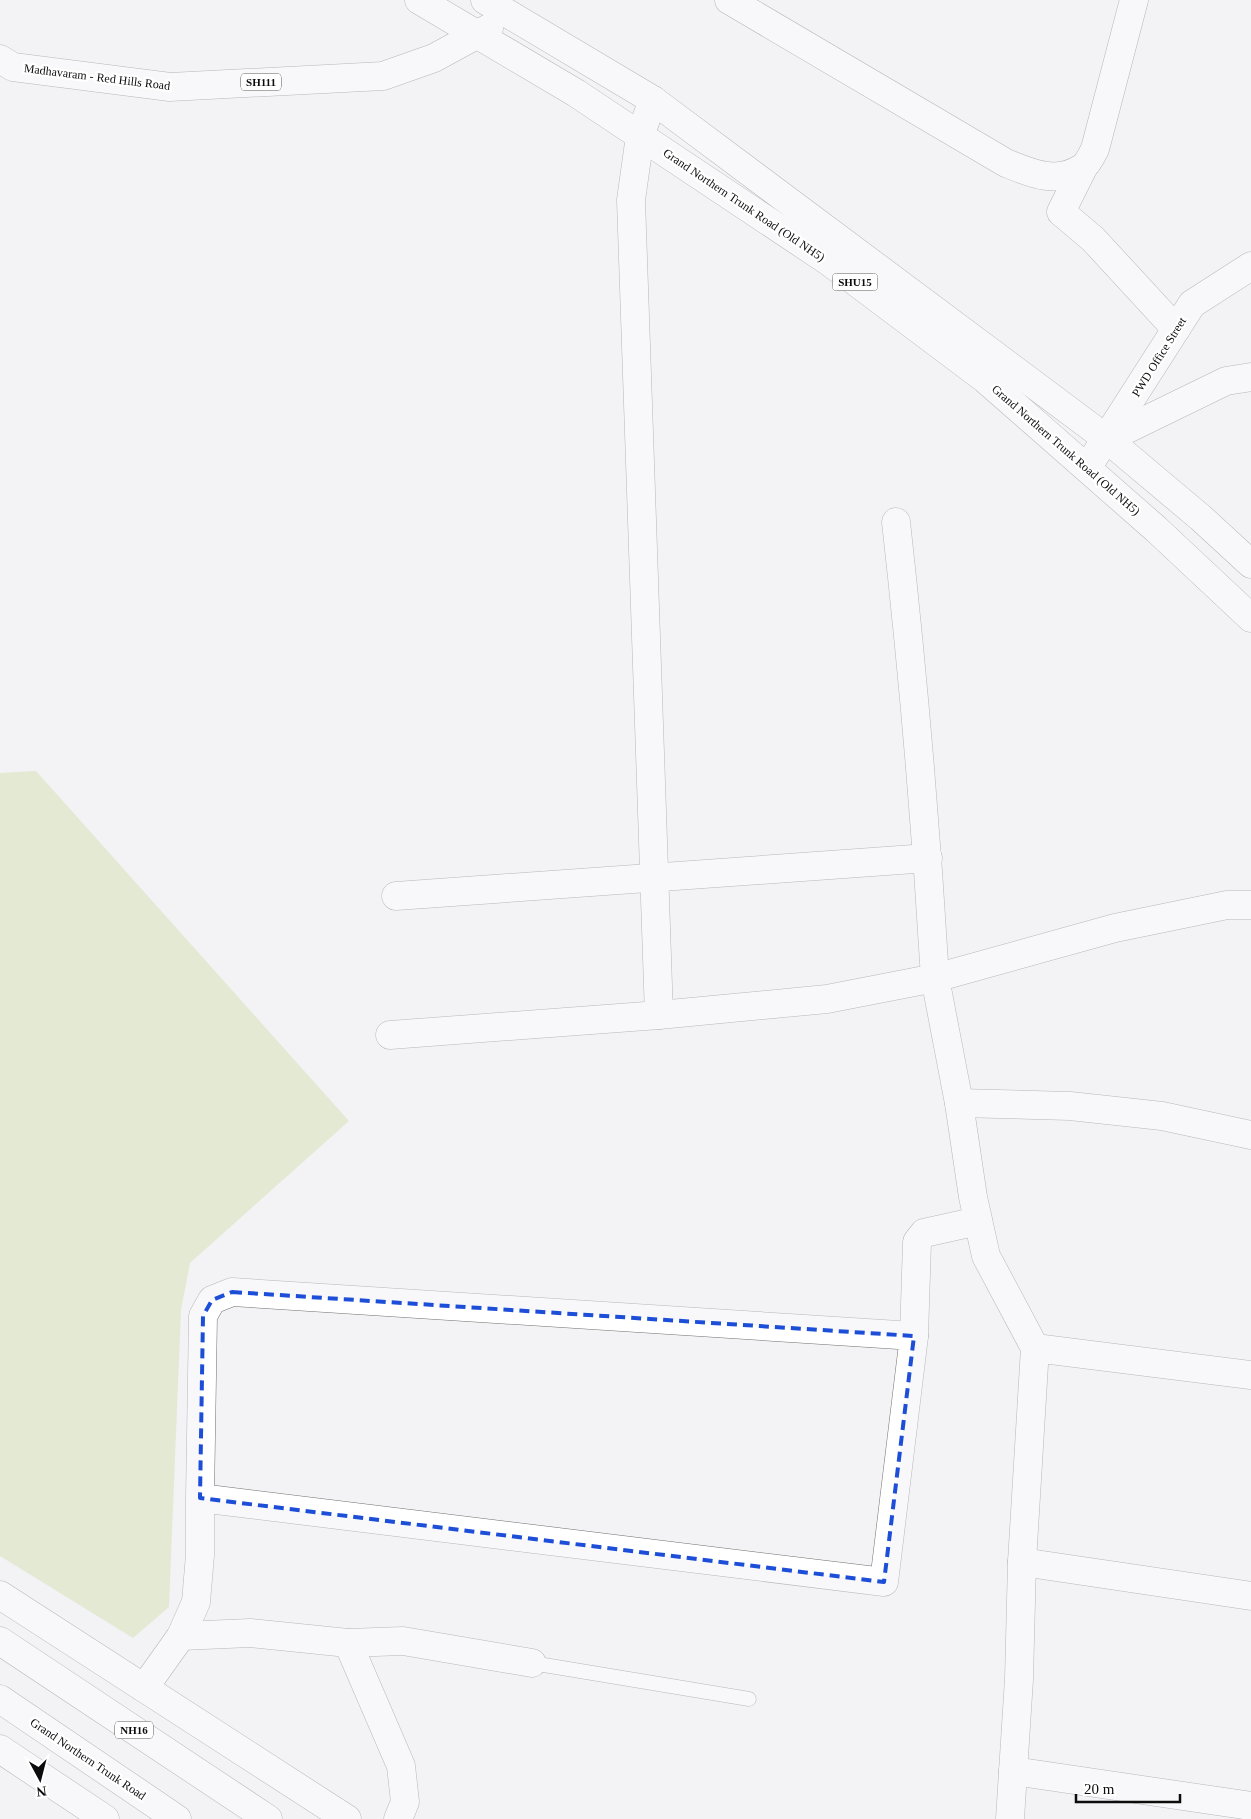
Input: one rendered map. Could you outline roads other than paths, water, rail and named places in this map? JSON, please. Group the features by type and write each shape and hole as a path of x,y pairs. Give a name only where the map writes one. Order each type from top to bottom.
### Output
{"main road":[{"name":"Grand Northern Trunk Road (Old NH5)","path":"419,0 576,94 828,261 985,379 1156,529 1251,618"},
{"path":"730,0 1006,163 1039,176 1060,178 1083,168"},
{"path":"1134,0 1095,149 1083,168 1061,212 1093,238 1176,329"},
{"name":"Grand Northern Trunk Road (Old NH5)","path":"495,4 654,100 1107,439 1201,518 1251,564"},
{"name":"Madhavaram - Red Hills Road","path":"0,59 12,67 170,87 383,76 434,58 477,35 495,4"},
{"path":"654,100 640,136 631,200 659,1015"},
{"name":"PWD Office Street","path":"1087,468 1192,304 1251,266"},
{"path":"1107,439 1226,381 1251,377"},
{"path":"896,522 909,637 928,858 935,978 959,1103 973,1197 986,1256 1035,1348 1022,1562 1019,1678 1010,1819"},
{"path":"396,896 928,858"},
{"path":"390,1035 659,1015 827,999 935,978 1115,928 1227,905 1251,905"},
{"path":"959,1103 1070,1106 1162,1116 1251,1135"},
{"path":"200,1498 884,1582 914,1336 917,1242 924,1233 978,1221"},
{"path":"144,1688 181,1636 196,1602 200,1555 203,1316 212,1300 232,1292 914,1336"},
{"path":"1035,1348 1251,1375"},
{"path":"1022,1562 1251,1596"},
{"path":"0,1596 347,1819"},
{"path":"181,1636 250,1633 348,1643 404,1641 532,1663"},
{"name":"NH16","path":"0,1641 268,1819"},
{"path":"348,1643 401,1766 404,1802 398,1819"},
{"name":"Grand Northern Trunk Road","path":"0,1699 177,1819"},
{"path":"0,1749 105,1819"},
{"path":"1013,1772 1251,1806"}],"lane":[{"path":"532,1663 749,1699"}]}
